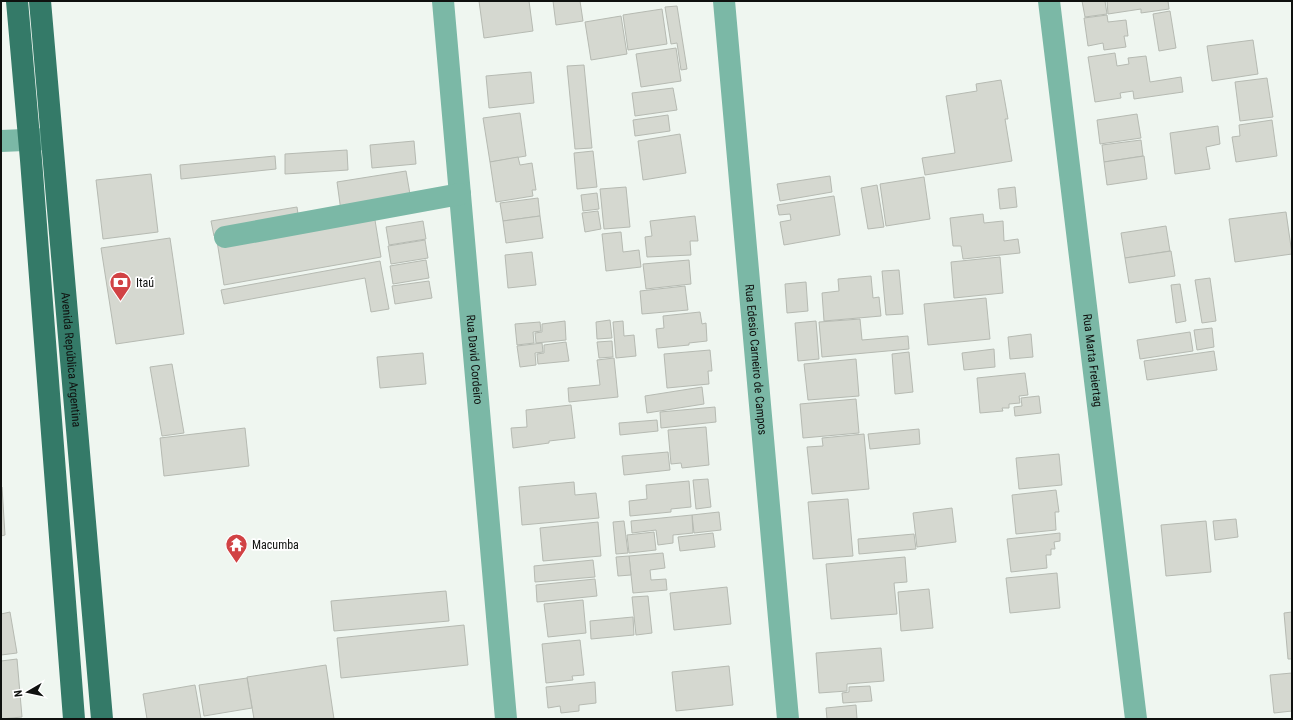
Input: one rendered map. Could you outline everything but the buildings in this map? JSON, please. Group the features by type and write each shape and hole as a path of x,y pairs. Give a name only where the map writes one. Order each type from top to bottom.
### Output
{"main road":[{"name":"Avenida República Argentina","path":"17,1 74,719"},
{"name":"Avenida República Argentina","path":"40,1 102,719"}],"street":[{"name":"Rua David Cordeiro","path":"443,1 506,719"},
{"name":"Rua Edesio Carneiro de Campos","path":"724,1 788,719"},
{"name":"Rua Marta Freiertag","path":"1049,1 1136,719"},
{"path":"1,141 52,139"},
{"path":"225,237 460,194"}],"place":[{"name":"Itaú","path":"120,302"},
{"name":"Macumba","path":"237,564"}]}
